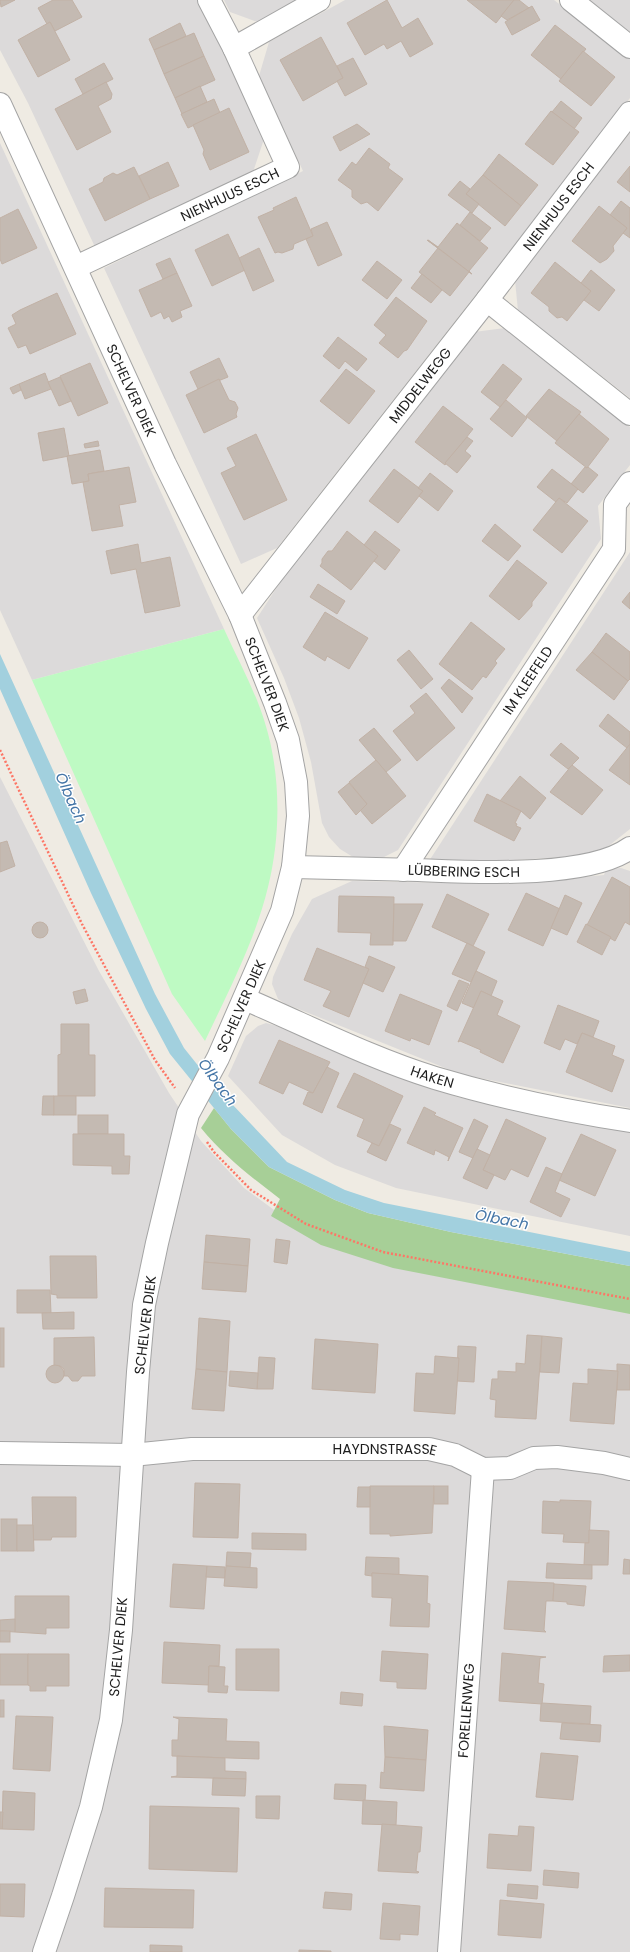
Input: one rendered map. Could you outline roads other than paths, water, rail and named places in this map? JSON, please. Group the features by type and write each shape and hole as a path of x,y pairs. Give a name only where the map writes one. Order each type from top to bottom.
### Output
{"street":[{"name":"NIENHUUS ESCH","path":"76,267 288,167 234,48 209,0"},
{"path":"234,48 319,0"},
{"path":"571,0 630,47"},
{"name":"SCHELVER DIEK","path":"0,104 165,464 240,615 288,740 296,782 298,816 293,867 282,911 245,999 218,1058 191,1108 144,1305 132,1455 121,1630 111,1720 91,1807 44,1952"},
{"name":"NIENHUUS ESCH","path":"487,300 630,113"},
{"path":"487,300 630,414"},
{"name":"MIDDELWEGG","path":"240,615 487,300"},
{"name":"IM KLEEFELD","path":"403,870 614,549 615,504 630,483"},
{"name":"LÜBBERING ESCH","path":"293,867 510,871 578,867 628,853"},
{"name":"HAKEN","path":"245,999 374,1056 435,1078 517,1099 630,1121"},
{"name":"HAYDNSTRASSE","path":"0,1454 132,1455 192,1449 428,1449 455,1455 483,1469 510,1468 534,1458 557,1457 604,1463 630,1469"},
{"name":"FORELLENWEG","path":"449,1952 483,1469"}],"water":[{"path":"0,654 155,994 184,1048 212,1083 287,1162 345,1190 384,1203 630,1252 630,1266 451,1232 368,1213 335,1200 269,1167 231,1129 170,1054 146,1009 91,893 0,689"}],"water label":[{"name":"Ölbach","path":"71,798"},
{"name":"Ölbach","path":"218,1082"},
{"name":"Ölbach","path":"502,1219"}]}
